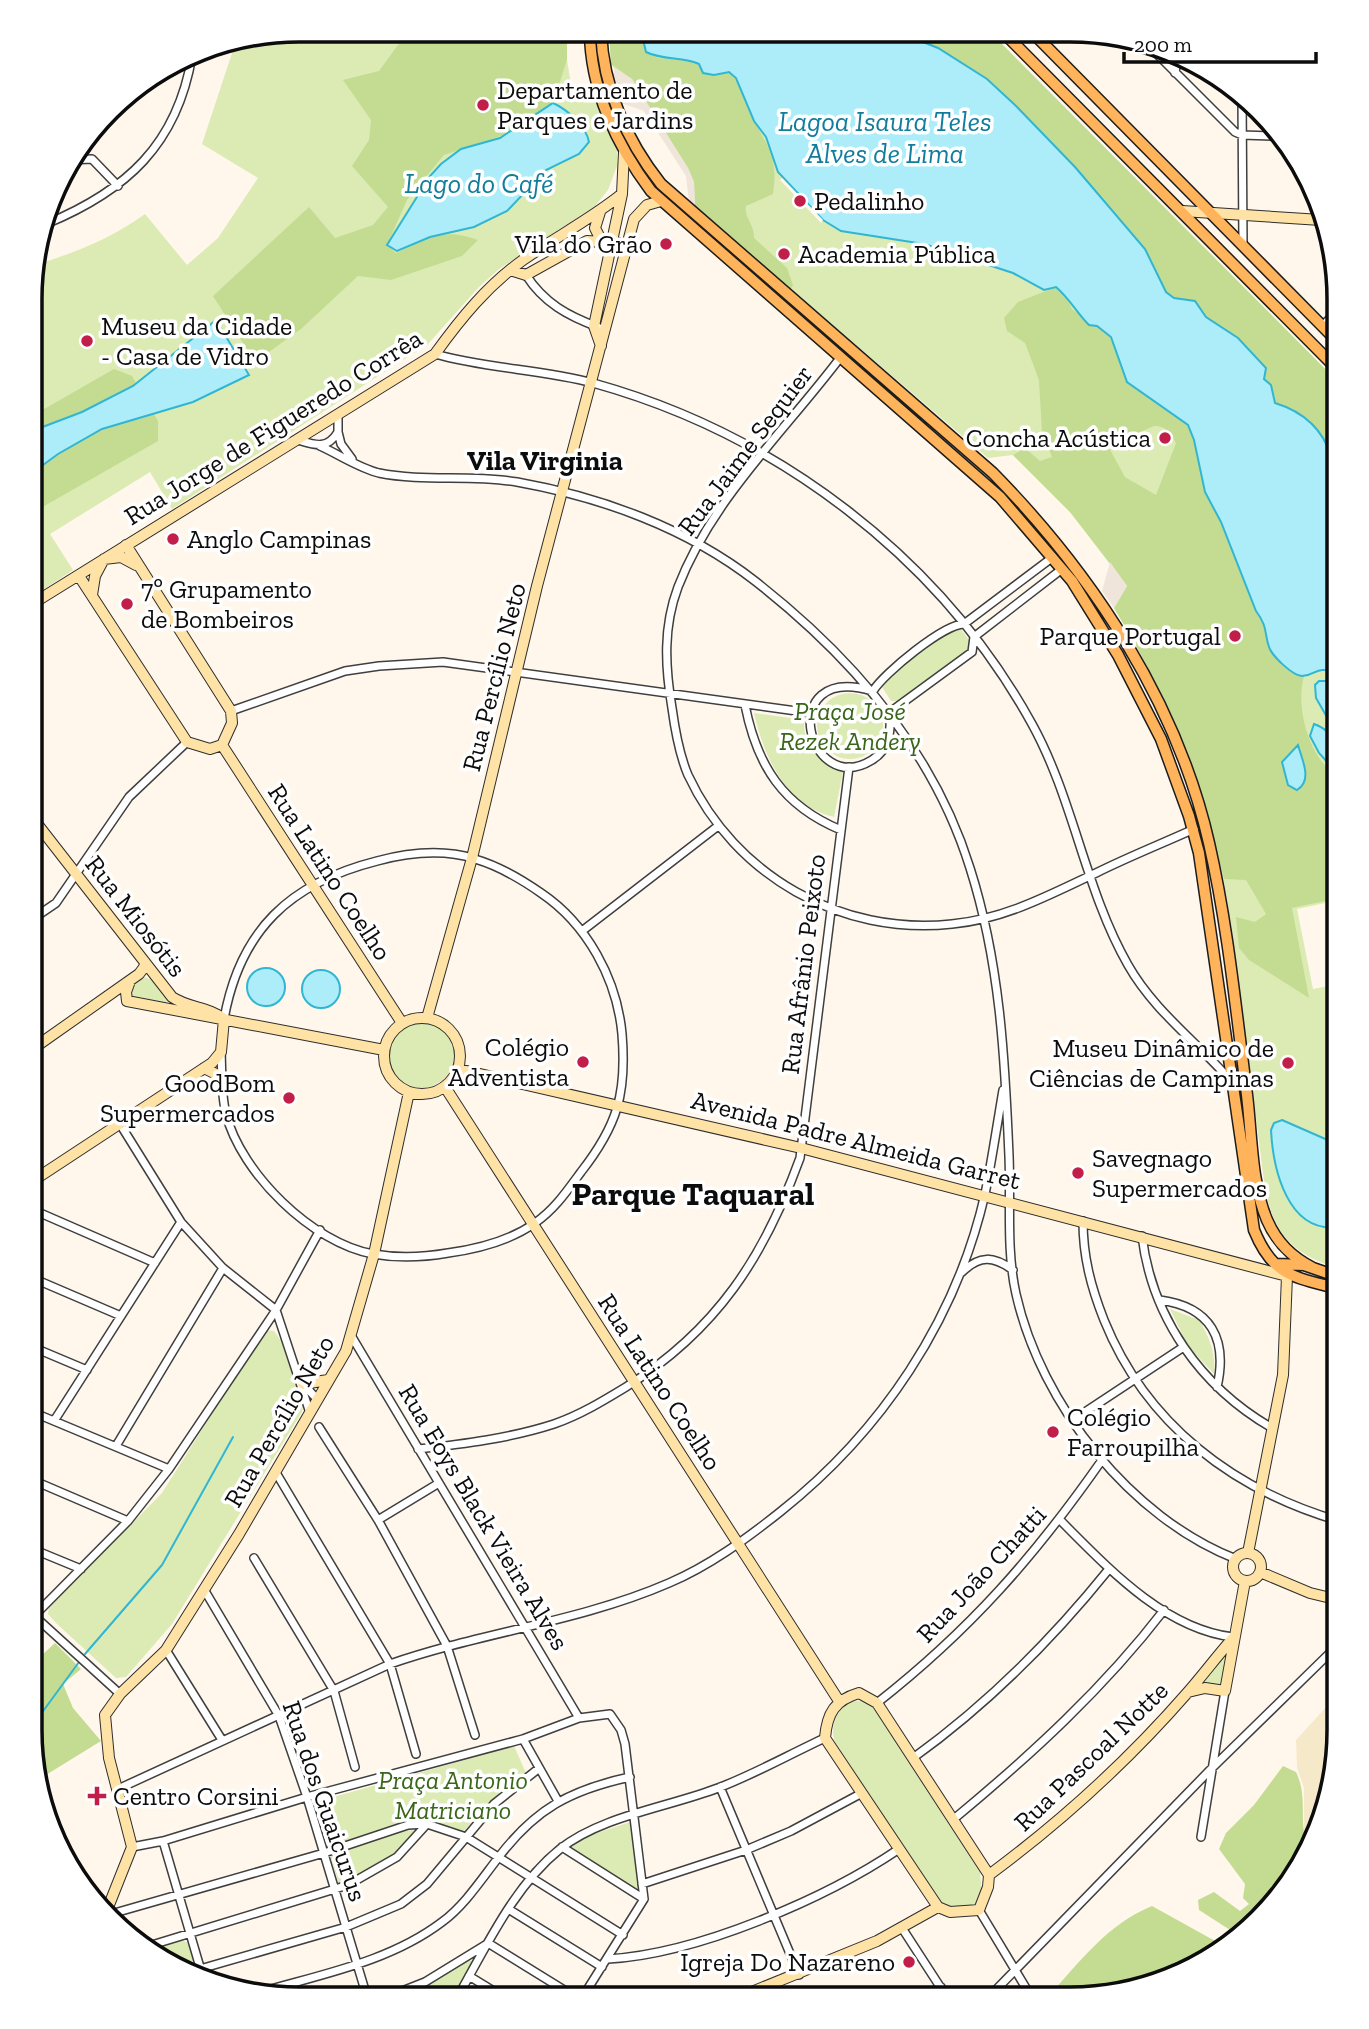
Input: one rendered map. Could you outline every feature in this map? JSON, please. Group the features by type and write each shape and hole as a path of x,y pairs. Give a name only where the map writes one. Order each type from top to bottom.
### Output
{"main road":[{"path":"591,42 595,71 624,152 660,201 968,466 1016,513 1053,557 1096,618 1140,693 1161,739 1194,829 1212,926 1249,1208 1264,1248 1287,1276 1327,1286"},
{"path":"602,42 611,110 661,184 1007,488 1073,564 1136,662 1174,739 1209,844 1232,979 1263,1206 1280,1244 1313,1268"},
{"path":"1013,42 1327,359"},
{"path":"1042,42 1327,331"},
{"path":"736,267 742,266 743,257"},
{"path":"1276,1264 1298,1264 1327,1273"}],"street":[{"path":"1164,60 1222,121 1242,135 1268,136"},
{"path":"1175,73 1176,66"},
{"path":"55,220 84,208 118,186 146,161 181,100 189,67"},
{"path":"1242,109 1243,247"},
{"path":"601,346 594,326 622,194 624,152"},
{"path":"83,159 92,159 118,186"},
{"name":"Rua Jorge de Figueredo Corrêa","path":"42,598 435,354 477,299 510,270 600,212 622,194"},
{"path":"1192,194 1212,206 1314,219"},
{"name":"Rua Percílio Neto","path":"427,1018 472,858 561,493 627,244 639,210 660,201"},
{"path":"1182,211 1312,214"},
{"path":"600,212 595,228 601,240"},
{"path":"526,275 587,241 627,244"},
{"path":"510,270 526,275 544,298 564,314 605,330"},
{"path":"1322,326 1327,321"},
{"path":"435,354 484,366 591,382 662,405 762,453 879,535 918,569 974,637 1025,712 1042,745 1072,819 1090,876 1128,965 1173,1024 1209,1055 1233,1082"},
{"name":"Rua Jaime Sequier","path":"840,358 762,453 698,544 678,587 669,617 665,658 677,740 687,773 732,843 765,871 807,900 831,909 892,925 953,924 1013,911 1194,829"},
{"path":"338,415 338,432 344,450 355,463"},
{"path":"320,446 330,443 338,432"},
{"path":"298,440 320,446 383,474 516,481 628,512 698,544 774,597 826,640 873,691 890,712 927,771 950,816 970,867 983,919 1000,1007 1013,1270 1016,1293 1027,1329 1046,1372 1073,1420 1102,1460 1130,1491 1182,1534 1236,1559"},
{"path":"79,576 187,742 210,749 222,745 232,723 231,711 126,545"},
{"path":"92,595 95,576 104,559 121,557 138,566"},
{"path":"873,691 883,678 950,627 964,624 1053,557"},
{"path":"890,712 972,652 974,637 1062,569"},
{"path":"231,711 302,684 379,666 443,662 811,713"},
{"path":"873,691 850,684 837,686 816,702 809,726 817,750 837,764 849,767 869,762 884,749 891,731 890,712"},
{"path":"745,705 754,739 778,784 792,802 812,818 841,830"},
{"path":"42,913 56,903 128,797 187,742"},
{"name":"Rua Latino Coelho","path":"222,745 402,1023"},
{"name":"Rua Afrânio Peixoto","path":"418,1449 511,1435 557,1423 634,1381 693,1338 733,1292 783,1203 801,1148 849,767"},
{"path":"582,931 719,825"},
{"name":"Rua Miosótis","path":"42,830 172,997 180,1003 215,1012 224,1019"},
{"path":"401,854 472,858 530,885 549,898 582,931 608,976 620,1010 624,1077 618,1104 600,1151 555,1206 533,1224 469,1250 432,1256 374,1254 353,1248 320,1230 287,1205 245,1158 226,1114 222,1077 224,1019 232,979 242,955 273,914 312,884 351,867 401,854"},
{"path":"42,1042 139,974 145,966 144,961"},
{"path":"139,974 159,979"},
{"path":"130,981 126,992 127,1001 384,1050"},
{"path":"162,1008 172,997"},
{"path":"427,1018 445,1025 452,1032 460,1050 458,1069 445,1087 431,1093 409,1092 389,1076 384,1050 390,1034 402,1023 427,1018"},
{"path":"1209,1055 1219,1053 1228,1046"},
{"path":"42,1175 204,1069 221,1052"},
{"path":"204,1069 222,1077"},
{"name":"Avenida Padre Almeida Garret","path":"458,1069 801,1148 1241,1262"},
{"path":"118,1789 390,1664 447,1646 600,1608 671,1583 738,1543 802,1494 881,1413 937,1327 968,1250 984,1195 1004,1081"},
{"name":"Rua Latino Coelho","path":"445,1087 839,1701"},
{"name":"Rua Percílio Neto","path":"132,1847 104,1726 109,1706 166,1650 205,1591 352,1337 374,1254 409,1092"},
{"path":"120,1124 181,1222 223,1268 276,1310 309,1410"},
{"path":"995,1138 1000,1142 1008,1139"},
{"path":"990,1161 998,1154 1009,1161"},
{"path":"42,1214 155,1263"},
{"path":"1083,1221 1083,1247 1090,1283 1112,1338 1150,1401 1190,1443 1227,1472 1294,1508 1327,1518"},
{"path":"54,1421 181,1222"},
{"path":"42,1606 128,1521 169,1469 276,1310 320,1230"},
{"path":"1142,1236 1148,1268 1182,1348 1237,1406 1272,1428"},
{"path":"1255,1263 1262,1258 1264,1248"},
{"path":"968,1250 975,1260"},
{"path":"1002,1263 1012,1257"},
{"path":"958,1275 975,1260 1002,1263 1013,1270"},
{"path":"1241,1262 1276,1264"},
{"path":"1241,1262 1287,1276 1288,1301 1283,1375 1248,1553"},
{"path":"116,1446 223,1268"},
{"path":"42,1282 121,1317"},
{"path":"1288,1301 1296,1287 1311,1282"},
{"path":"1160,1300 1189,1306 1210,1325 1221,1351 1217,1387"},
{"name":"Rua Eoys Black Vieira Alves","path":"352,1337 579,1718"},
{"path":"1073,1420 1182,1348"},
{"path":"42,1351 87,1370"},
{"path":"300,1380 328,1380"},
{"path":"300,1380 317,1399"},
{"path":"42,1416 169,1469"},
{"path":"319,1427 377,1520 447,1646 475,1735"},
{"name":"Rua João Chatti","path":"877,1703 931,1660 983,1611 1060,1520 1102,1460"},
{"path":"275,1471 390,1664 416,1754"},
{"path":"377,1520 439,1483"},
{"path":"42,1484 128,1521"},
{"path":"1060,1520 1109,1569 1164,1610 1210,1634 1233,1638"},
{"path":"42,1553 81,1569"},
{"path":"1236,1559 1248,1553"},
{"path":"1236,1559 1235,1574 1245,1581 1255,1579 1260,1572 1258,1559 1248,1553"},
{"path":"254,1558 334,1691 355,1767"},
{"path":"913,1758 953,1729 1041,1650 1109,1569"},
{"path":"1260,1572 1310,1593 1327,1597"},
{"path":"1201,1838 1210,1770 1245,1581"},
{"name":"Rua dos Guaicurus","path":"205,1591 279,1716 307,1797 364,1987"},
{"path":"955,1818 1078,1708 1136,1646 1164,1610"},
{"path":"42,1624 120,1694"},
{"name":"Rua Pascoal Notte","path":"989,1875 1066,1816 1188,1692 1233,1638"},
{"path":"166,1650 222,1740"},
{"path":"999,1987 1210,1770 1327,1656"},
{"name":"Rua Pascoal Notte","path":"1188,1692 1205,1688 1225,1691"},
{"path":"859,1693 877,1703 955,1818 989,1875 988,1887 979,1910 950,1912 938,1907 899,1849 825,1738 826,1724 839,1701 859,1693"},
{"path":"110,1903 132,1847 163,1841 307,1797 523,1739 579,1718 610,1714 621,1730 644,1899 588,1987"},
{"path":"463,1987 532,1877 562,1847 584,1833 720,1787 825,1738"},
{"path":"523,1739 558,1801"},
{"path":"203,1968 346,1927 387,1912 415,1894 494,1804 538,1769"},
{"path":"281,1986 401,1947 445,1920 519,1833 558,1801 586,1788 629,1777"},
{"path":"720,1787 799,1975"},
{"path":"642,1884 746,1850 791,1831 862,1793"},
{"path":"156,1944 357,1881 397,1857 427,1824"},
{"path":"117,1912 324,1853 408,1825 427,1824 466,1837 623,1935"},
{"path":"163,1841 199,1966"},
{"path":"562,1847 644,1899"},
{"path":"608,1959 671,1948 724,1933 811,1897 899,1849"},
{"path":"767,1987 799,1975 902,1927 938,1907"},
{"path":"510,1910 602,1967"},
{"path":"979,1910 1025,1987"},
{"path":"902,1927 941,1987"},
{"path":"412,1987 488,1943"},
{"path":"488,1943 562,1987"},
{"path":"469,1976 487,1987"}],"shaded area":[{"path":"615,68 632,79 688,168 694,182 695,207 689,202 686,176 644,111 621,103 613,75"},
{"path":"1110,562 1127,586 1114,608 1102,591"},
{"path":"1327,1706 1325,1764 1318,1797 1304,1835 1304,1788 1297,1768 1296,1740"}],"green space":[{"name":"Lago do Café","path":"299,42 567,42 572,90 599,103 617,147 617,166 608,190 595,206 499,269 479,287 428,344 172,509 150,472 50,534 73,570 42,590 42,299 45,262 91,245 145,214 187,265 218,238 258,178 202,144 233,51 265,44"},
{"path":"400,42 567,42 567,60 553,103 507,134 444,155 407,200 387,245 396,253 445,234 478,240 462,256 391,280 358,276 301,329 255,362 213,296 309,207 335,238 373,225 388,207 352,166 369,140 371,120 343,80 379,71"},
{"name":"Parque Portugal","path":"610,42 1000,42 1327,371 1327,903 1297,909 1313,989 1327,986 1327,1264 1307,1256 1290,1243 1272,1214 1264,1178 1230,917 1215,837 1200,784 1180,731 1156,681 1114,608 1127,586 1070,512 1013,455 988,458 695,207 694,182 611,64"},
{"path":"610,42 644,42 646,52 658,58 693,61 714,75 729,72 734,77 768,148 774,172 773,194 746,206 747,214 754,238 787,268 793,285 791,289 695,207 694,182 688,168 632,79 611,64"},
{"path":"923,42 1000,42 1327,371 1327,451 1313,426 1297,413 1275,403 1271,385 1264,379 1266,368 1206,317 1195,301 1174,298 1166,292 1145,249 1075,167 1015,105 938,48"},
{"path":"1056,287 1066,296 1072,309 1111,337 1127,382 1188,425 1194,440 1205,492 1221,522 1262,621 1269,648 1284,665 1304,676 1301,702 1303,717 1312,746 1327,767 1327,901 1292,908 1309,998 1249,960 1239,948 1236,917 1255,922 1266,914 1246,880 1224,879 1204,807 1180,739 1151,674 1114,608 1127,586 1070,512 1013,455 1025,448 1040,461 1052,457 1042,433 1039,380 1025,343 1007,331 1004,318 1018,302","holes":["1154,426 1162,427 1176,443 1156,495 1125,477 1108,446"]},
{"path":"114,369 132,376 158,421 158,441 42,507 42,410"},
{"path":"953,628 961,629 969,640 969,649 900,701 891,701 882,687 884,679"},
{"name":"Praça José Rezek Andery","path":"843,693 857,693 869,698 878,707 883,726 881,739 874,750 857,759 843,759 831,754 822,745 817,733 817,719 822,707 831,698"},
{"path":"754,713 804,720 809,746 819,758 843,772 834,817 817,811 790,791 771,762"},
{"path":"145,977 156,983 165,993 168,1000 164,1004 132,996 131,986"},
{"path":"421,1022 434,1025 444,1032 451,1042 454,1055 451,1068 444,1078 434,1085 421,1088 408,1085 398,1078 391,1068 388,1055 391,1042 398,1032 408,1025"},
{"path":"1170,1309 1199,1320 1211,1346 1214,1374 1188,1346"},
{"path":"265,1330 274,1331 281,1341 303,1406 302,1412 172,1624 126,1677 116,1678 56,1623 48,1614 49,1608 162,1493"},
{"path":"55,1643 81,1669 63,1684 73,1708 101,1741 46,1775 42,1730 42,1655"},
{"path":"1220,1655 1230,1657 1224,1690 1197,1688"},
{"path":"851,1701 862,1701 872,1706 980,1872 982,1895 973,1907 948,1908 940,1902 835,1742 835,1718"},
{"name":"Praça Antonio Matriciano","path":"514,1746 526,1773 488,1804 463,1832 445,1826 411,1824 328,1848 316,1802"},
{"path":"1283,1766 1296,1772 1302,1791 1305,1833 1284,1873 1252,1912 1230,1930 1199,1910 1198,1900 1214,1892 1240,1911 1249,1904 1243,1898 1245,1884 1219,1849 1226,1833 1254,1805"},
{"path":"630,1822 639,1891 570,1848 588,1836"},
{"name":"Praça Antonio Matriciano","path":"417,1830 391,1856 372,1870 339,1884 330,1855 402,1831"},
{"path":"1152,1906 1216,1942 1184,1960 1137,1978 1104,1985 1057,1987 1107,1934"},
{"path":"179,1938 191,1945 197,1965 170,1953 157,1945"},
{"path":"467,1957 473,1963 459,1987 414,1987"}],"water":[{"name":"Lagoa Isaura Teles Alves de Lima","path":"644,42 923,42 938,48 987,79 1075,167 1145,249 1166,292 1174,298 1195,301 1206,317 1238,338 1266,368 1264,379 1271,385 1275,403 1299,414 1316,428 1327,446 1327,671 1298,675 1283,665 1271,651 1262,621 1221,522 1205,492 1194,440 1188,425 1127,382 1111,337 1097,326 1089,325 1056,287 1044,290 1013,273 924,244 841,231 823,220 778,172 766,137 754,121 736,78 729,72 714,75 703,73 699,64 646,52"},
{"name":"Lago do Café","path":"553,103 570,114 584,130 589,142 579,154 546,170 507,211 474,227 430,237 397,251 387,245 430,176 441,164 461,149 500,138"},
{"path":"216,320 249,375 193,402 102,429 42,466 42,427 82,412 133,386"},
{"path":"1319,681 1327,681 1327,717 1316,698 1315,685"},
{"path":"1314,724 1327,731 1327,762 1319,753 1310,736"},
{"path":"1298,745 1305,775 1302,786 1297,790 1288,785 1282,762"},
{"path":"266,968 279,974 285,987 279,1000 266,1006 253,1000 247,987 253,974"},
{"path":"321,970 335,975 340,989 335,1003 321,1008 307,1003 302,989 307,975"},
{"path":"1282,1120 1327,1140 1327,1226 1307,1220 1295,1209 1286,1195 1272,1145 1271,1130 1274,1123"}],"pier":[{"path":"782,178 823,220 821,223 780,180"}],"waterway":[{"path":"85,1654 162,1565 233,1437"},
{"path":"42,1713 79,1662"}],"place":[{"name":"Departamento de Parques e Jardins","path":"483,105"},
{"name":"Pedalinho","path":"800,201"},
{"name":"Vila do Grão","path":"666,244"},
{"name":"Academia Pública","path":"784,254"},
{"name":"Museu da Cidade - Casa de Vidro","path":"87,341"},
{"name":"Concha Acústica","path":"1165,438"},
{"name":"Anglo Campinas","path":"173,539"},
{"name":"7º Grupamento de Bombeiros","path":"127,604"},
{"name":"Parque Portugal","path":"1235,636"},
{"name":"Colégio Adventista","path":"583,1062"},
{"name":"Museu Dinâmico de Ciências de Campinas","path":"1288,1063"},
{"name":"GoodBom Supermercados","path":"289,1098"},
{"name":"Savegnago Supermercados","path":"1078,1173"},
{"name":"Colégio Farroupilha","path":"1053,1432"},
{"name":"Centro Corsini","path":"97,1796"},
{"name":"Igreja Do Nazareno","path":"909,1962"}],"district":[{"name":"Vila Virginia","path":"545,460"},
{"name":"Parque Taquaral","path":"693,1193"}]}
